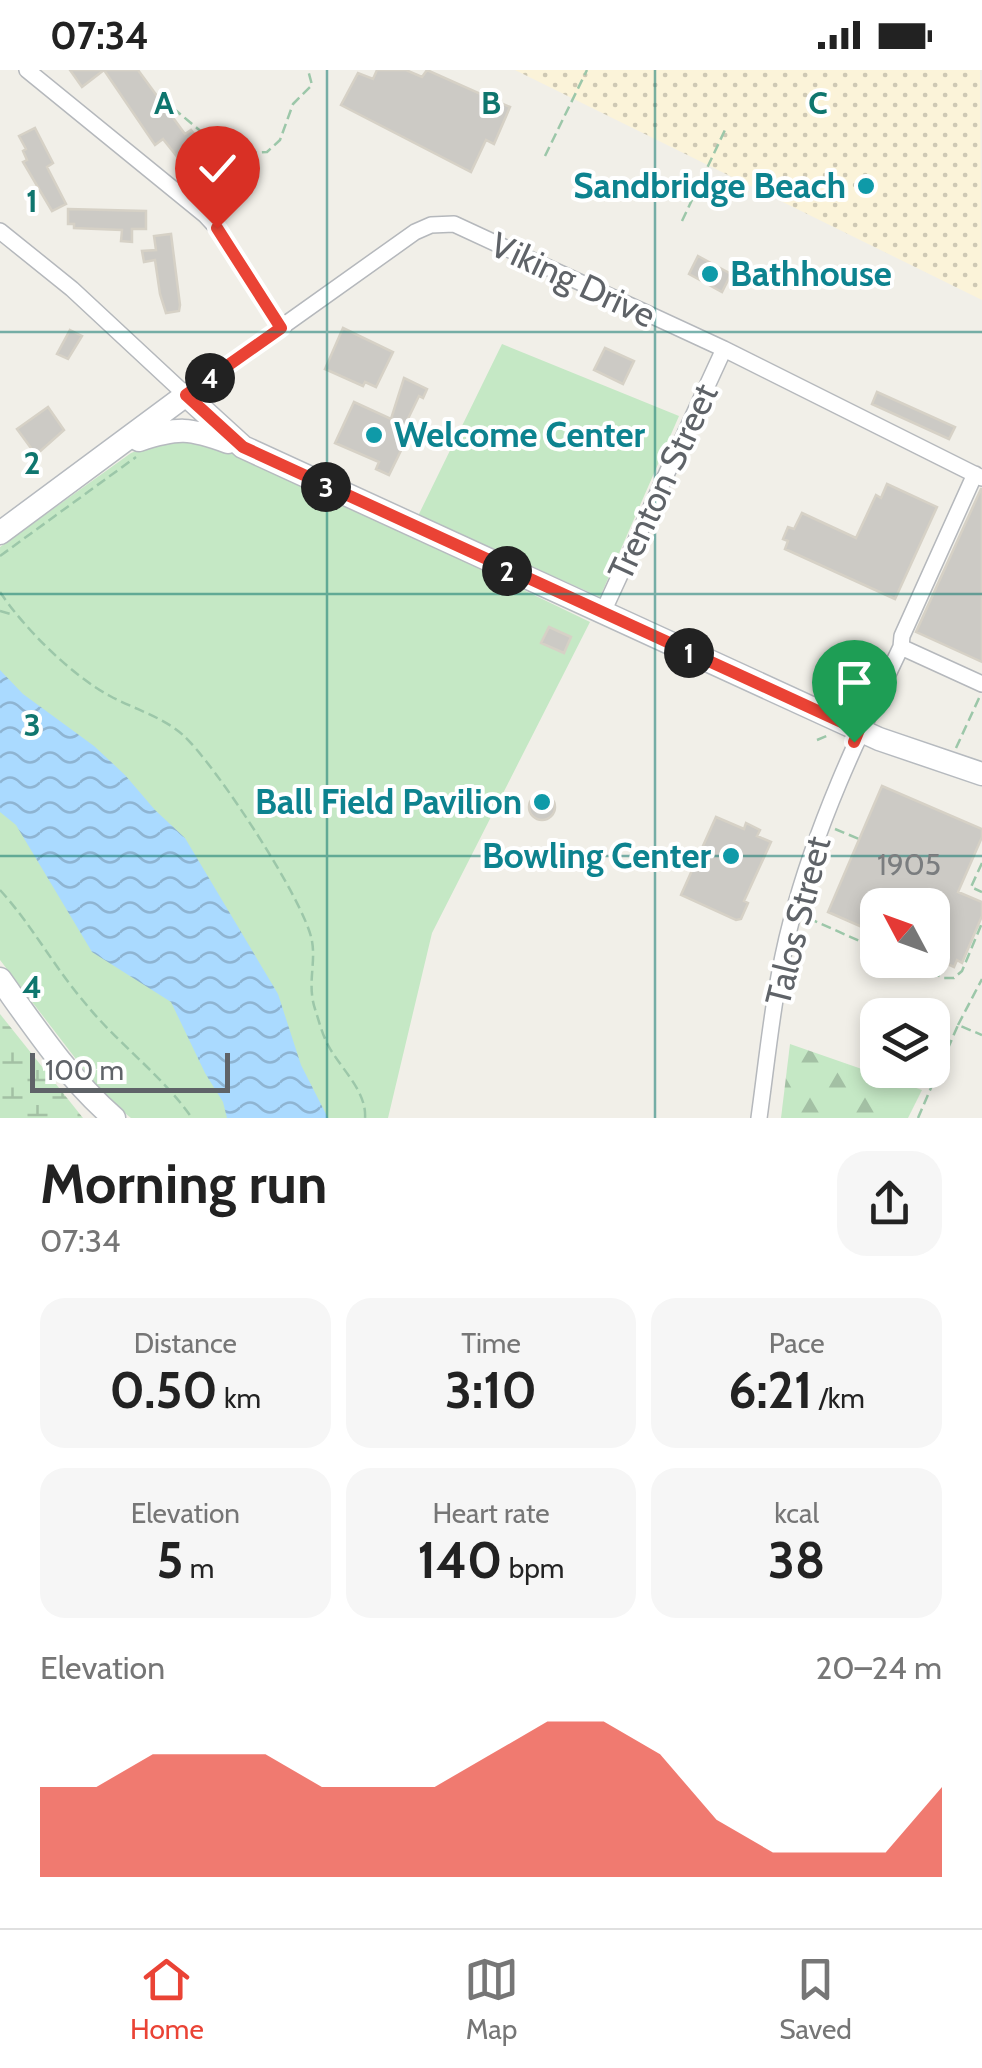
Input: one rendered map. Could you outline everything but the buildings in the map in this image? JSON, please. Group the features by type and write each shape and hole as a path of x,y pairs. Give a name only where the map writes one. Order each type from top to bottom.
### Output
{"street":[{"path":"27,70 205,215 281,328"},
{"name":"Viking Drive","path":"186,395 414,232 442,223 454,224 724,350 978,476"},
{"path":"0,231 32,254 136,346 243,447"},
{"name":"Trenton Street","path":"602,614 724,350"},
{"path":"0,533 186,395"},
{"path":"117,448 166,430 198,430 243,447 859,730 982,774"},
{"name":"Talos Street","path":"759,1118 789,928 812,854 859,730 902,647 902,636 978,476"},
{"path":"902,647 982,684"},
{"path":"0,979 48,1047 114,1118"}],"path":[{"path":"173,108 223,150 234,154 267,152 280,140 293,104 312,85 308,70"},
{"path":"545,156 587,70"},
{"path":"682,222 725,130"},
{"path":"0,556 148,448"},
{"path":"0,592 15,615 90,684 168,724 227,788 289,890 312,942 312,1002 325,1040 358,1090 365,1118"},
{"path":"0,611 15,615"},
{"path":"951,758 982,696"},
{"path":"832,828 860,839"},
{"path":"982,862 971,887 982,892"},
{"path":"0,890 86,1006 152,1069 192,1118"},
{"path":"804,911 811,921 860,941"},
{"path":"950,978 962,971 982,923"},
{"path":"918,1118 981,978"},
{"path":"958,1025 982,1035"}],"green space":[{"path":"502,344 679,416 600,597 418,516"},
{"path":"178,435 216,442 590,622 432,933 388,1118 131,1118 105,1097 0,960 0,547 131,453"},
{"path":"0,1014 83,1118 0,1118"},
{"path":"790,1044 860,1068 860,1088 922,1090 908,1118 781,1118"}],"sand":[{"name":"Sandbridge Beach","path":"515,70 980,70 982,300"}],"water":[{"path":"0,670 23,694 94,746 185,838 278,994 301,1065 328,1118 227,1118 223,1102 171,1002 92,952 16,825 0,812"}],"place":[{"name":"Sandbridge Beach","path":"866,186"},
{"name":"Bathhouse","path":"710,274"},
{"name":"Welcome Center","path":"374,435"},
{"name":"Ball Field Pavilion","path":"542,802"},
{"name":"Bowling Center","path":"731,856"}],"route":[{"path":"217,228 281,328 186,395 243,447 859,730 854,742"}]}
